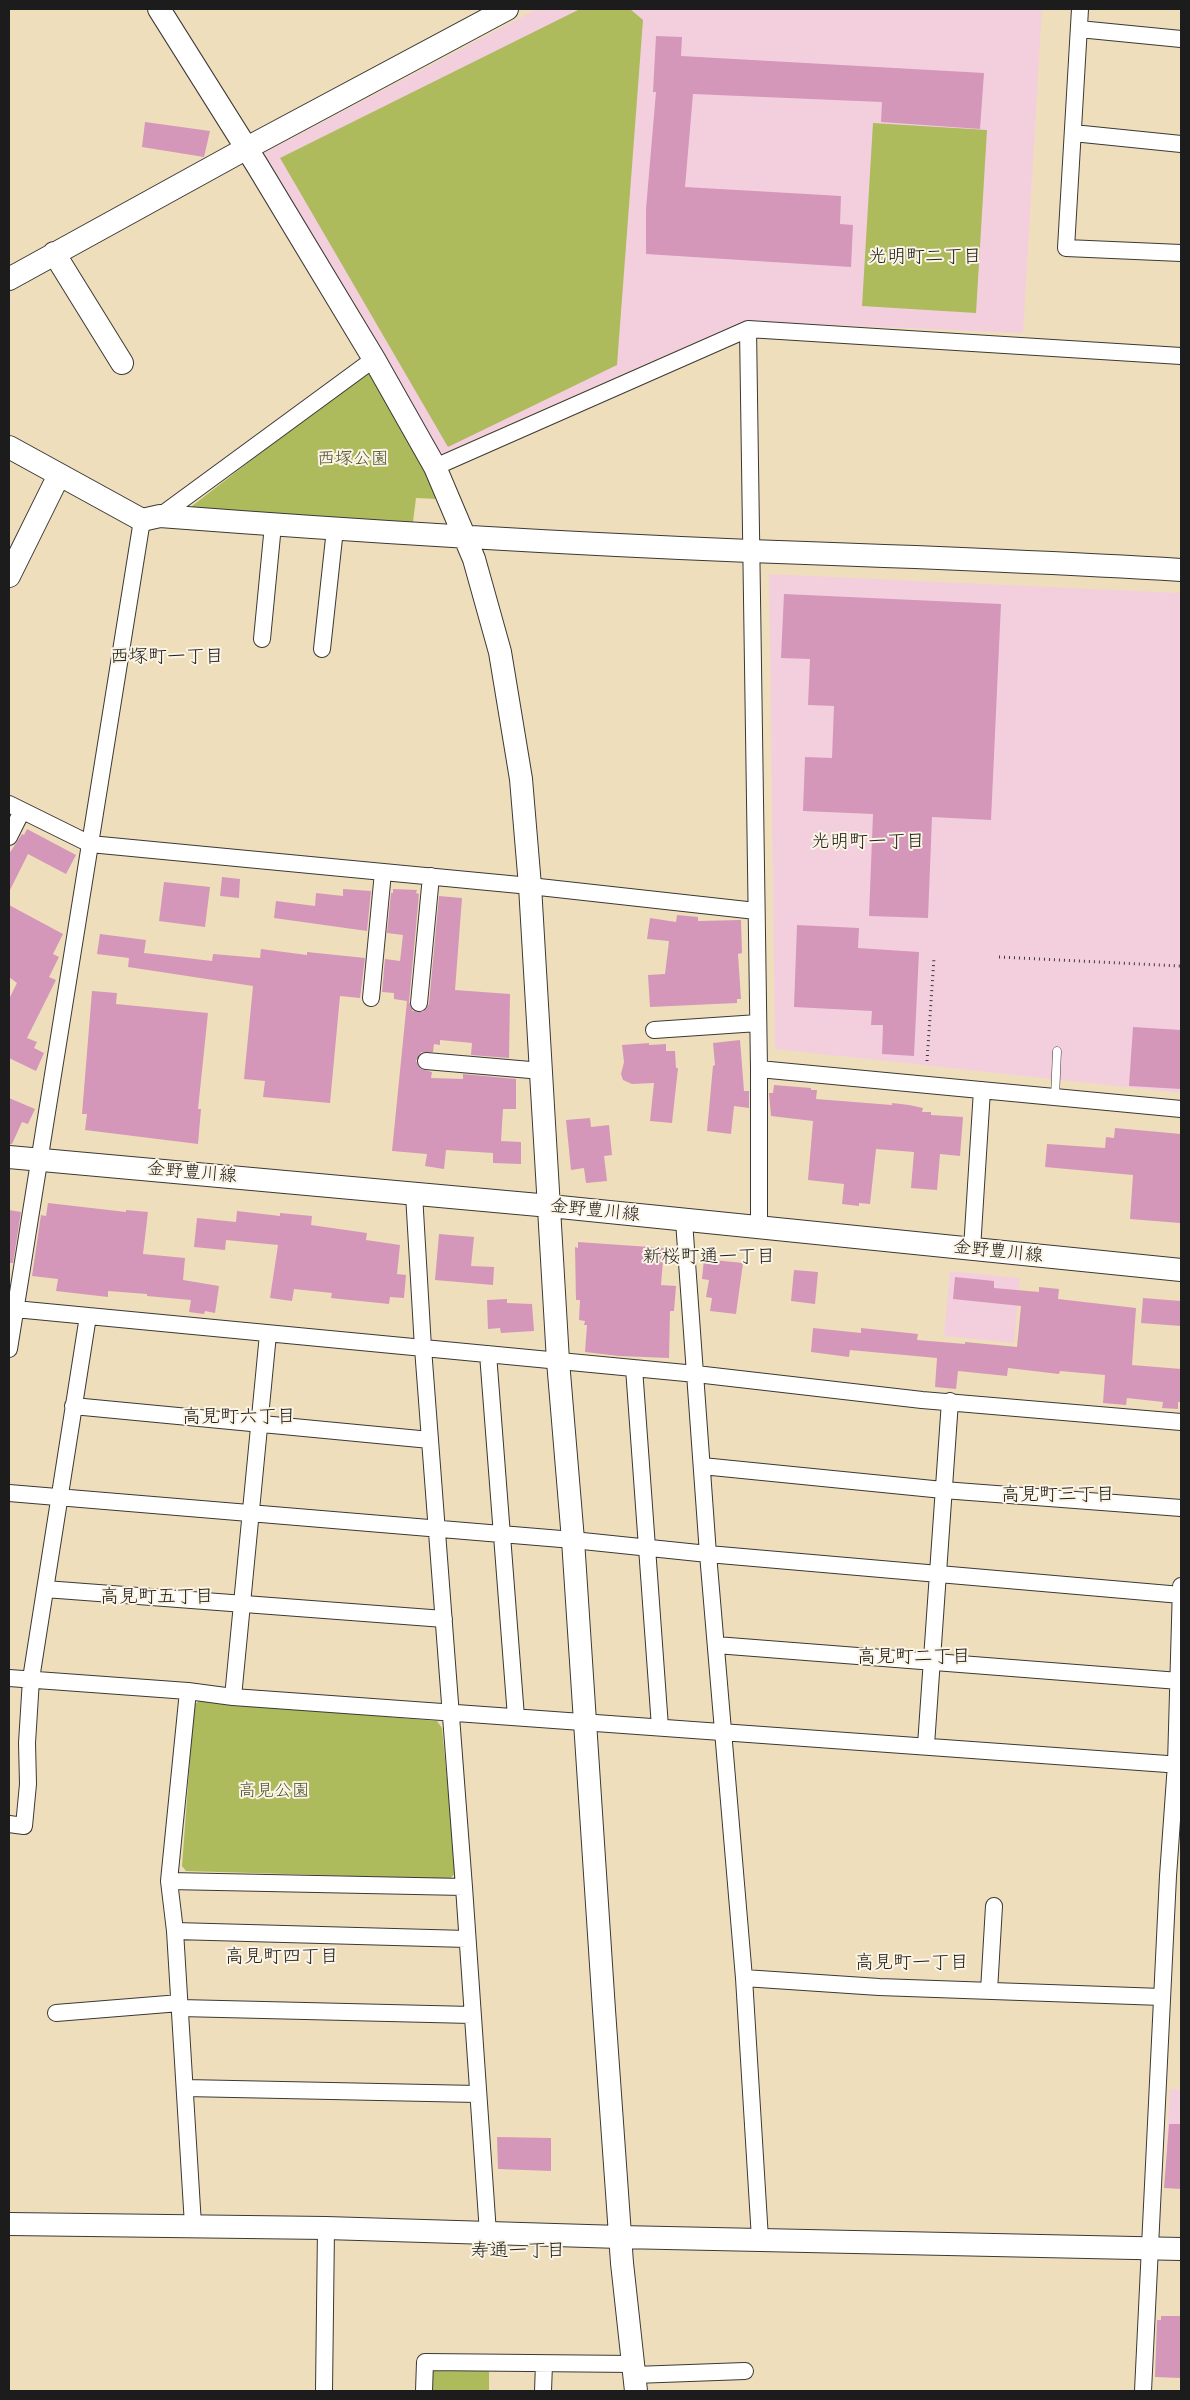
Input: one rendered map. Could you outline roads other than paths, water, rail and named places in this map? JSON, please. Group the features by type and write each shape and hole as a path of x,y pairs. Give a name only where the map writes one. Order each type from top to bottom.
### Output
{"street":[{"path":"159,9 247,148 374,359 435,468 474,559 500,652 521,779 530,886 558,1361 573,1540 620,2237 635,2377"},
{"path":"9,279 54,252 507,9"},
{"path":"1080,9 1066,248 1181,253"},
{"path":"1079,29 1181,39"},
{"path":"1072,133 1181,144"},
{"path":"54,252 122,362"},
{"path":"435,468 748,329 1181,356"},
{"path":"748,329 759,1069 759,1228"},
{"path":"10,1341 90,844 151,518 374,359"},
{"path":"9,446 59,475 151,518 752,551 1040,561 1181,570"},
{"path":"9,576 59,475"},
{"path":"262,639 273,525"},
{"path":"322,649 335,528"},
{"path":"9,838 15,808 90,844 431,876 756,911"},
{"path":"371,998 382,872"},
{"path":"420,1003 431,876"},
{"path":"654,1030 758,1023"},
{"path":"426,1061 542,1071"},
{"path":"759,1069 1181,1109"},
{"path":"972,1249 982,1090"},
{"name":"金野豊川線","path":"9,1157 39,1158 550,1206 1181,1270"},
{"path":"414,1194 423,1348 438,1530 488,2233"},
{"path":"684,1221 708,1554 744,1978 760,2239"},
{"path":"15,1309 696,1374 950,1402 1181,1422"},
{"path":"9,1824 24,1826 28,1784 27,1743 31,1679 88,1316"},
{"path":"233,1697 268,1334"},
{"path":"488,1354 516,1717"},
{"path":"634,1368 660,1727"},
{"path":"926,1745 950,1402"},
{"path":"73,1406 430,1440"},
{"path":"702,1466 943,1490 1181,1508"},
{"path":"9,1493 573,1540 648,1549 937,1575 1181,1592 1178,1765 1162,1996 1142,2391"},
{"path":"45,1589 444,1619"},
{"path":"716,1645 1179,1681"},
{"path":"9,1678 188,1691 233,1697 585,1723 926,1745 1178,1765"},
{"path":"188,1691 169,1882 175,1931 193,2225"},
{"path":"169,1882 464,1887"},
{"path":"989,1991 994,1906"},
{"path":"175,1931 467,1939"},
{"path":"744,1978 989,1991 1162,1996"},
{"path":"56,2013 180,2005 472,2015"},
{"path":"185,2088 477,2094"},
{"path":"9,2224 193,2225 620,2237 1181,2249"},
{"path":"324,2391 326,2228"},
{"path":"424,2391 424,2362 544,2364 635,2377 745,2370"},
{"path":"543,2391 544,2364"}],"lane":[{"path":"1055,1097 1057,1051"}],"district":[{"name":"光明町二丁目","path":"925,257"},
{"name":"西塚町一丁目","path":"167,657"},
{"name":"光明町一丁目","path":"868,842"},
{"name":"新桜町通一丁目","path":"709,1257"},
{"name":"高見町六丁目","path":"239,1417"},
{"name":"高見町三丁目","path":"1058,1495"},
{"name":"高見町五丁目","path":"157,1597"},
{"name":"高見町二丁目","path":"914,1657"},
{"name":"高見町四丁目","path":"282,1957"},
{"name":"高見町一丁目","path":"912,1963"},
{"name":"寿通一丁目","path":"518,2251"}],"park label":[{"name":"西塚公園","path":"353,459"},
{"name":"高見公園","path":"274,1791"}]}
